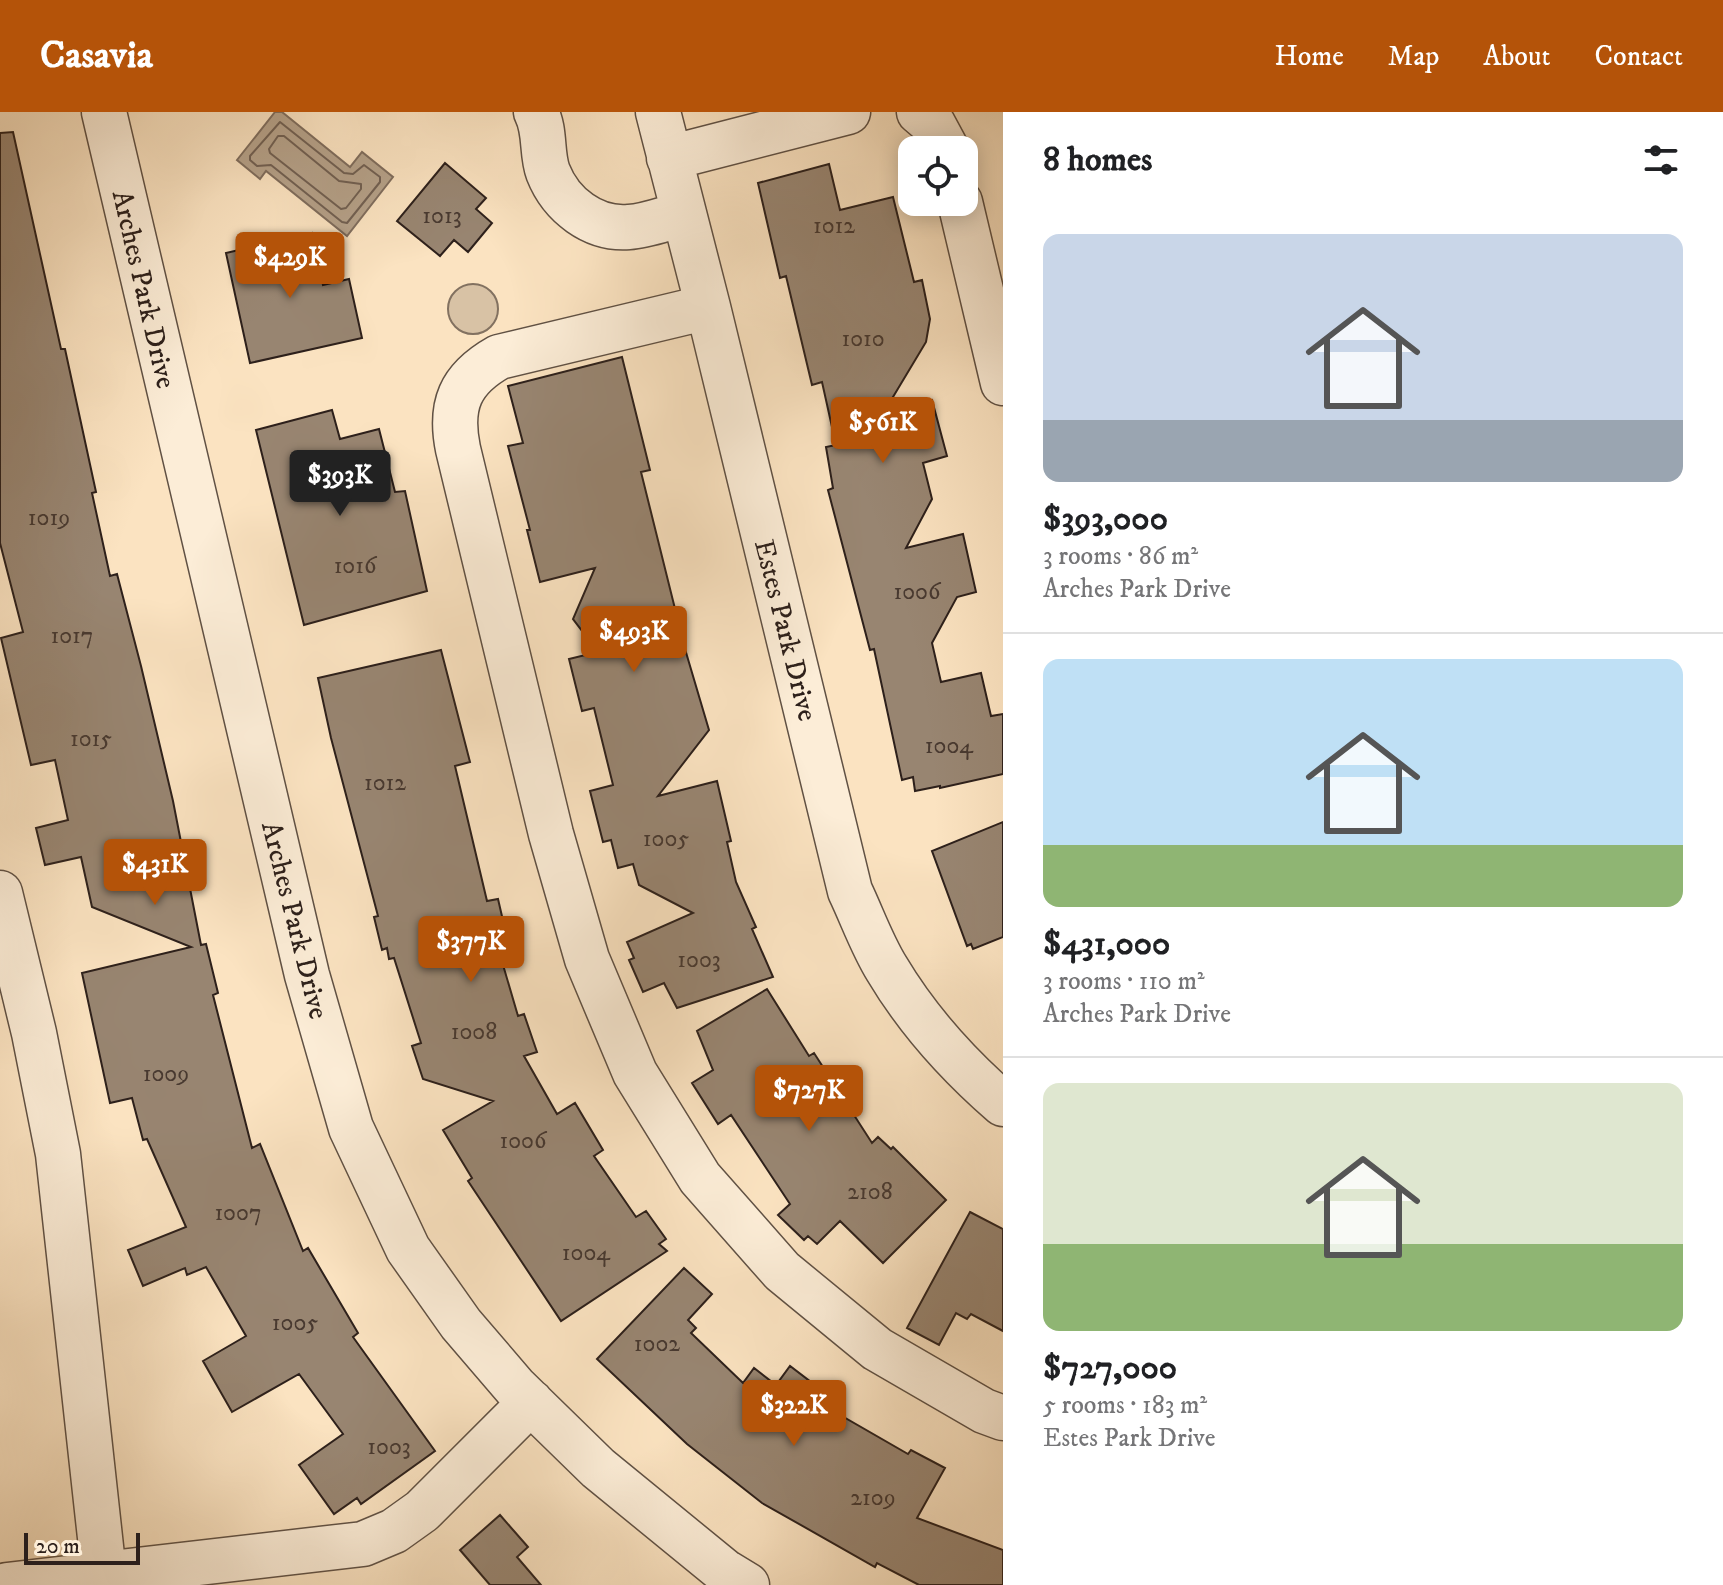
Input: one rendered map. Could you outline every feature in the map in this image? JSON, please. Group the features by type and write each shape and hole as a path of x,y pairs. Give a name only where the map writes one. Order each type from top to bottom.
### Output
{"street":[{"name":"Arches Park Drive","path":"104,112 307,975 351,1128 408,1249 461,1324 531,1402 598,1468 728,1580"},
{"path":"536,112 541,121 547,170 559,194 579,213 603,225 629,227 683,214"},
{"name":"Estes Park Drive","path":"658,112 850,891 885,967 925,1026 967,1073 1003,1104"},
{"path":"669,158 848,112"},
{"path":"919,112 933,124 939,136"},
{"path":"963,216 1003,383"},
{"path":"708,307 499,357 479,368 465,384 456,405 453,427 551,834 587,959 635,1073 700,1178 782,1271 877,1349 984,1411 1003,1418"},
{"path":"0,893 34,1033 58,1154 104,1574"},
{"path":"7,1585 363,1544 394,1531 422,1511 531,1402"}],"shaded area":[{"path":"473,284 491,291 498,309 491,327 473,334 455,327 448,309 455,291"}],"water":[{"path":"275,112 282,112 350,167 362,152 393,177 347,236 266,171 260,179 237,160"}],"building":[{"path":"13,132 61,349 65,349 96,492 92,493 110,576 117,574 141,666 173,801 201,945 206,944 218,993 213,995 252,1148 260,1144 303,1251 308,1248 358,1333 353,1337 435,1451 361,1504 357,1498 334,1514 299,1465 343,1434 299,1374 232,1412 203,1361 246,1336 206,1267 187,1275 185,1268 143,1286 128,1250 186,1227 147,1139 143,1140 132,1098 110,1103 82,973 191,947 92,907 81,857 45,865 36,828 68,820 55,760 31,765 1,638 23,632 0,543 0,133"},
{"path":"445,163 486,198 476,209 492,223 468,252 454,240 440,256 397,221"},
{"path":"829,164 840,210 893,197 914,282 922,280 930,319 926,342 884,412 932,400 947,456 923,463 932,499 906,548 963,534 976,592 957,597 932,643 941,682 981,673 991,716 1003,714 1003,774 915,791 913,777 902,780 874,649 870,650 828,490 833,488 826,447 836,445 822,382 812,385 786,276 780,278 758,183"},
{"path":"312,233 323,285 349,279 362,338 250,363 226,253"},
{"path":"622,357 650,470 641,472 685,649 709,730 658,796 717,781 731,841 727,842 736,882 773,977 677,1008 664,983 643,992 629,960 634,958 627,942 693,913 639,885 633,864 618,868 611,840 603,842 590,791 613,785 594,708 582,711 569,659 598,652 573,619 595,568 540,582 508,446 523,443 508,386"},
{"path":"332,410 340,439 379,429 395,492 405,491 427,591 304,625 256,430"},
{"path":"441,650 470,762 455,766 487,901 498,899 507,938 496,941 518,1016 524,1014 537,1052 524,1056 557,1114 575,1103 603,1150 594,1156 636,1217 646,1211 666,1239 659,1244 667,1251 561,1321 468,1181 472,1178 443,1130 493,1101 423,1079 412,1046 421,1043 394,958 389,959 387,948 382,950 374,917 378,916 318,678"},
{"path":"1003,822 1003,937 973,949 971,944 967,946 932,851"},
{"path":"767,989 809,1056 814,1053 872,1143 878,1137 891,1149 893,1147 946,1200 883,1263 840,1221 817,1244 808,1236 804,1240 778,1215 790,1204 731,1115 718,1124 692,1083 713,1070 697,1031"},
{"path":"970,1212 1003,1229 1003,1331 971,1314 967,1319 956,1313 939,1345 907,1328"},
{"path":"684,1268 712,1294 688,1320 696,1328 691,1333 743,1383 754,1368 776,1385 790,1366 841,1405 835,1412 908,1454 911,1450 945,1468 917,1518 1003,1550 1003,1585 919,1585 877,1563 875,1567 762,1503 687,1444 597,1359"},
{"path":"500,1515 528,1547 517,1557 541,1585 490,1585 460,1550"}]}
